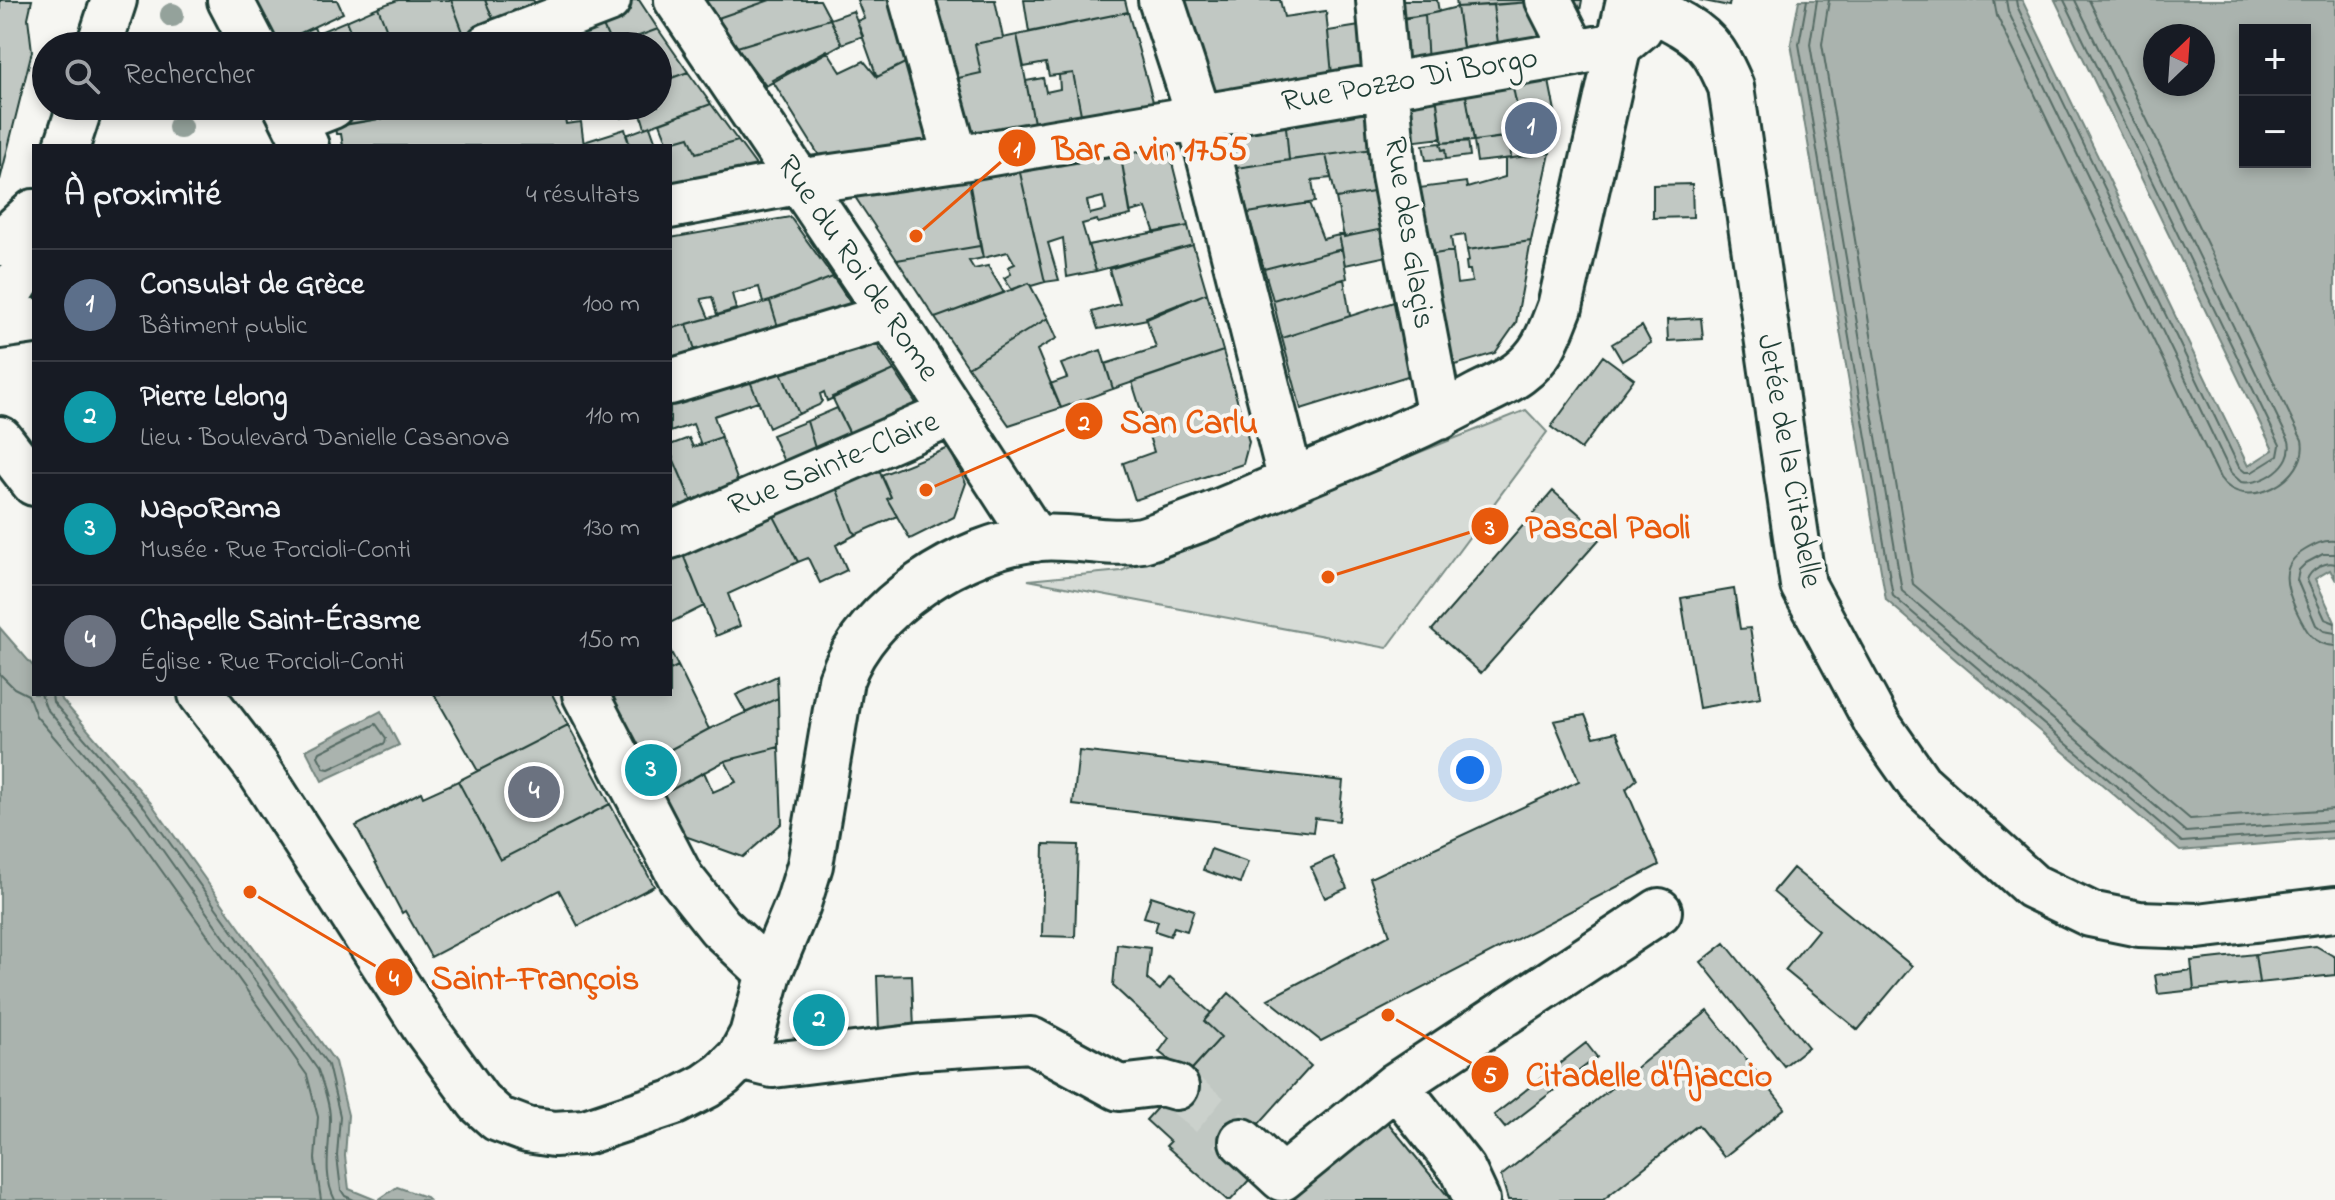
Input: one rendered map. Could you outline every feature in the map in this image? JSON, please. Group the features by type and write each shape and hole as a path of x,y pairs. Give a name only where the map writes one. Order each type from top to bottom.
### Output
{"street":[{"path":"104,32 114,0"},
{"path":"230,0 247,32"},
{"path":"525,32 608,0"},
{"name":"Rue du Roi de Rome","path":"677,0 890,316 1035,539"},
{"path":"912,0 956,159"},
{"path":"1161,0 1199,116 1291,481"},
{"name":"Rue des Glaçis","path":"1379,0 1394,175 1440,417"},
{"path":"1548,0 1575,53"},
{"path":"203,696 257,767 425,1028 479,1102 498,1119 527,1130 554,1134 585,1132 675,1102 715,1080 740,1057 752,1035 769,973 798,904 810,865 841,680 848,660 879,620 900,601 954,564 977,553 1035,539 1144,539 1226,510 1440,417 1518,374 1543,350 1560,307 1629,0"},
{"name":"Jetée de la Citadelle","path":"1621,44 1658,9 1684,26 1717,55 1731,87 1803,585 1877,723 1919,783 2032,886 2090,914 2139,924 2198,926 2335,909"},
{"name":"Rue Pozzo Di Borgo","path":"672,206 1621,44"},
{"path":"68,144 75,120"},
{"path":"0,243 32,214"},
{"path":"0,309 32,258"},
{"path":"672,381 890,316"},
{"path":"0,326 32,321"},
{"name":"Rue Sainte-Claire","path":"672,535 953,413"},
{"path":"0,439 32,480"},
{"path":"586,696 681,878 720,927 769,973"},
{"path":"1242,1141 1272,1189 1396,1085 1659,911"},
{"path":"740,1057 773,1065 919,1047 1031,1040 1119,1088 1162,1083 1176,1087"},
{"path":"1396,1085 1463,1170 1477,1200"}],"shaded area":[{"path":"1526,410 1547,432 1387,648 1028,580 1121,571"}],"water":[{"path":"1799,0 2022,0 2248,466 2273,450 2055,0 2335,0 2335,579 2330,570 2315,579 2335,622 2335,838 2180,851 1886,600 1791,43"},
{"path":"0,628 32,665 32,696 59,696 151,803 335,1062 348,1115 345,1156 349,1189 376,1200 0,1200"},
{"path":"381,711 399,745 322,781 306,750"},
{"path":"397,1187 426,1197 429,1200 378,1200"}],"building":[{"path":"0,0 32,0 28,18 32,51 0,180"},
{"path":"250,0 337,0 343,13 303,32 266,32"},
{"path":"398,0 451,0 463,32 388,32 378,7"},
{"path":"451,0 485,0 498,30 463,32"},
{"path":"485,0 533,0 543,15 498,30"},
{"path":"628,0 639,0 658,29 650,32 606,32 598,15"},
{"path":"703,0 770,0 718,18"},
{"path":"770,0 820,0 830,19 737,47 718,18"},
{"path":"857,0 899,0 913,59 877,77 857,21 864,18"},
{"path":"925,0 995,0 1003,38 975,44 981,73 945,81"},
{"path":"1024,0 1125,0 1128,12 1029,32"},
{"path":"1184,0 1280,0 1284,17 1326,11 1332,75 1211,95"},
{"path":"1398,0 1437,0 1439,12 1403,19"},
{"path":"1456,0 1530,0 1531,2 1457,7"},
{"path":"1560,0 1582,0 1578,22"},
{"path":"1699,0 1730,0 1729,6"},
{"path":"1531,2 1550,45 1499,51 1493,5"},
{"path":"1493,5 1499,51 1464,55 1457,7"},
{"path":"378,7 388,32 351,32 346,21"},
{"path":"1457,7 1465,59 1428,64 1425,15"},
{"path":"853,11 863,36 842,44 830,19"},
{"path":"1128,12 1154,105 1082,119 1073,73 1049,76 1046,63 1024,67 1017,35"},
{"path":"598,15 606,32 555,32"},
{"path":"1425,15 1428,64 1400,69 1401,18"},
{"path":"830,19 842,44 766,86 737,47"},
{"path":"346,21 351,32 320,32"},
{"path":"1366,25 1371,69 1332,75 1328,31"},
{"path":"1017,35 1035,128 960,142 945,81 981,73 975,44"},
{"path":"672,49 688,72 672,78"},
{"path":"827,50 841,72 864,61 877,77 913,59 934,146 825,165 772,80"},
{"path":"688,72 711,104 672,118 672,78"},
{"path":"1073,73 1082,119 1035,128 1026,81 1043,78 1046,92 1060,89 1059,75"},
{"path":"1548,76 1559,131 1523,135 1512,83"},
{"path":"1512,83 1523,135 1474,141 1465,90"},
{"path":"1465,90 1474,141 1442,143 1436,95"},
{"path":"1436,95 1442,138 1409,142 1401,100"},
{"path":"711,104 738,141 696,153 689,137 668,143 660,123"},
{"path":"1365,104 1373,149 1289,160 1285,116"},
{"path":"1285,116 1289,160 1236,168 1223,126"},
{"path":"342,120 373,120 338,126"},
{"path":"371,120 565,120 566,124 581,122 584,144 343,144 335,126"},
{"path":"643,120 667,120 645,128"},
{"path":"650,126 656,144 629,144 626,135"},
{"path":"625,129 629,144 584,144"},
{"path":"1510,136 1511,158 1477,162 1474,141"},
{"path":"689,137 696,153 738,141 763,175 672,194 672,144 664,144"},
{"path":"1468,140 1470,156 1446,159 1445,149 1442,150 1440,143"},
{"path":"1167,143 1188,226 1155,233 1146,208 1130,212 1120,151"},
{"path":"1440,143 1442,150 1445,149 1446,159 1426,160 1423,145"},
{"path":"1373,149 1380,191 1336,198 1326,155"},
{"path":"1120,151 1131,215 1082,224 1096,271 1067,277 1063,238 1048,243 1059,280 1045,282 1018,164","holes":["1103,197 1106,210 1090,214 1087,201"]},
{"path":"1550,153 1531,241 1467,250 1465,235 1451,237 1453,251 1422,256 1411,189 1466,182 1467,188 1505,177 1505,159"},
{"path":"1326,155 1331,178 1312,180 1315,202 1248,213 1236,168"},
{"path":"1018,164 1045,282 1031,286 1029,283 1012,290 1004,278 1011,274 1008,267 1015,264 1008,252 983,258 968,175"},
{"path":"968,175 980,246 897,260 855,197"},
{"path":"1692,184 1693,217 1653,218 1653,185"},
{"path":"1380,191 1388,228 1344,237 1336,198"},
{"path":"1309,203 1323,239 1339,235 1342,249 1264,269 1248,213"},
{"path":"790,217 833,277 763,303 759,287 732,294 736,309 717,315 712,297 701,299 709,318 672,328 672,238"},
{"path":"1188,226 1193,245 1096,271 1088,245"},
{"path":"1388,228 1392,255 1345,265 1339,235 1344,237"},
{"path":"1531,241 1516,323 1495,353 1439,370 1422,256 1453,251 1457,284 1472,282 1470,270 1467,270 1467,250"},
{"path":"1193,245 1207,293 1147,319 1098,329 1092,312 1120,304 1109,269"},
{"path":"980,246 983,258 969,261 974,269 988,266 1004,293 935,318 897,260"},
{"path":"1342,249 1347,278 1273,300 1264,269"},
{"path":"833,277 861,319 783,343 770,301"},
{"path":"1344,279 1350,316 1282,338 1273,300"},
{"path":"1029,283 1048,318 968,367 935,318"},
{"path":"1207,293 1223,351 1113,389 1105,364 1156,348 1146,317"},
{"path":"1400,300 1414,374 1301,409 1282,338"},
{"path":"770,301 783,343 700,366 687,324"},
{"path":"1048,318 1057,338 1037,350 1061,408 1009,425 968,367"},
{"path":"1701,318 1703,339 1668,341 1667,320"},
{"path":"687,324 700,366 672,374 672,328"},
{"path":"1642,326 1651,343 1622,361 1612,344"},
{"path":"870,334 894,370 827,401 824,392 820,394 822,401 819,405 799,414 776,361"},
{"path":"1101,350 1113,389 1061,408 1050,384 1067,378 1061,364"},
{"path":"1223,351 1249,442 1243,464 1135,500 1123,463 1154,452 1132,382"},
{"path":"1603,356 1634,379 1581,449 1551,427"},
{"path":"776,361 799,414 769,428 746,371"},
{"path":"894,370 922,412 853,440 832,397"},
{"path":"746,371 758,401 714,416 721,437 701,445 693,424 672,431 672,391"},
{"path":"837,408 853,440 817,455 807,421"},
{"path":"807,421 817,455 786,466 772,435"},
{"path":"721,437 740,487 694,507 672,456 672,444 689,438 693,447"},
{"path":"949,448 966,483 954,517 910,539 887,499 891,497 881,475"},
{"path":"672,456 694,507 672,516"},
{"path":"874,458 891,497 887,499 897,516 857,534 853,531 831,474"},
{"path":"831,474 853,531 857,534 836,545 847,570 820,583 808,558 798,562 766,501"},
{"path":"1553,491 1603,535 1481,673 1432,630"},
{"path":"766,501 798,562 728,594 740,626 716,636 677,540"},
{"path":"677,540 704,606 672,622 672,542"},
{"path":"1734,589 1740,629 1750,628 1761,697 1699,708 1681,598"},
{"path":"672,654 678,666 672,669"},
{"path":"678,666 709,729 643,764 607,700 615,696 672,696 672,669"},
{"path":"777,676 778,698 746,713 736,695"},
{"path":"435,696 553,696 568,725 478,771"},
{"path":"778,698 779,747 725,761 660,796 643,764 709,729"},
{"path":"1585,715 1594,737 1616,732 1637,779 1626,789 1659,865 1321,1041 1268,999 1390,935 1370,878 1579,781 1554,721"},
{"path":"568,725 610,804 500,860 458,781"},
{"path":"779,747 782,823 743,857 682,835 660,796 704,772 713,792 736,782 725,761"},
{"path":"1079,751 1343,781 1339,821 1315,818 1313,832 1073,805"},
{"path":"458,781 500,860 610,804 654,886 578,926 559,890 431,957 405,911 402,913 356,826 421,792 423,797"},
{"path":"1044,844 1078,845 1075,937 1042,936"},
{"path":"1211,849 1248,862 1240,883 1203,870"},
{"path":"1333,857 1347,888 1325,898 1311,867"},
{"path":"1793,868 1912,966 1858,1030 1785,970 1818,930 1773,892"},
{"path":"1151,896 1194,910 1187,931 1174,927 1170,936 1155,931 1158,921 1144,917"},
{"path":"1725,943 1808,1047 1784,1066 1701,962"},
{"path":"1117,944 1150,948 1147,979 1160,990 1170,977 1211,1013 1204,1021 1221,1037 1188,1074 1159,1052 1169,1038 1113,986"},
{"path":"2316,946 2335,957 2335,975 2259,983 2255,954"},
{"path":"2255,954 2259,983 2194,990 2191,961"},
{"path":"2192,970 2194,990 2158,994 2155,975"},
{"path":"912,975 914,1031 879,1032 877,976"},
{"path":"1229,993 1311,1066 1227,1159 1250,1179 1231,1200 1227,1200 1166,1146 1170,1142 1146,1120 1221,1037 1204,1021"},
{"path":"1708,1011 1785,1108 1724,1157 1698,1125 1603,1200 1508,1200 1501,1176"},
{"path":"1586,1043 1597,1057 1505,1128 1494,1115"},
{"path":"1385,1119 1451,1200 1286,1200"}],"tunnel":[{"path":"1176,1087 1242,1141"}],"place":[{"name":"Consulat de Grèce","path":"1531,128"},
{"name":"Bar a vin 1755","path":"916,236"},
{"name":"San Carlu","path":"926,490"},
{"name":"Pascal Paoli","path":"1328,577"},
{"name":"NapoRama","path":"651,770"},
{"name":"Chapelle Saint-Érasme","path":"534,792"},
{"name":"Saint-François","path":"250,892"},
{"name":"Citadelle d'Ajaccio","path":"1388,1015"},
{"name":"Pierre Lelong","path":"819,1020"}]}
